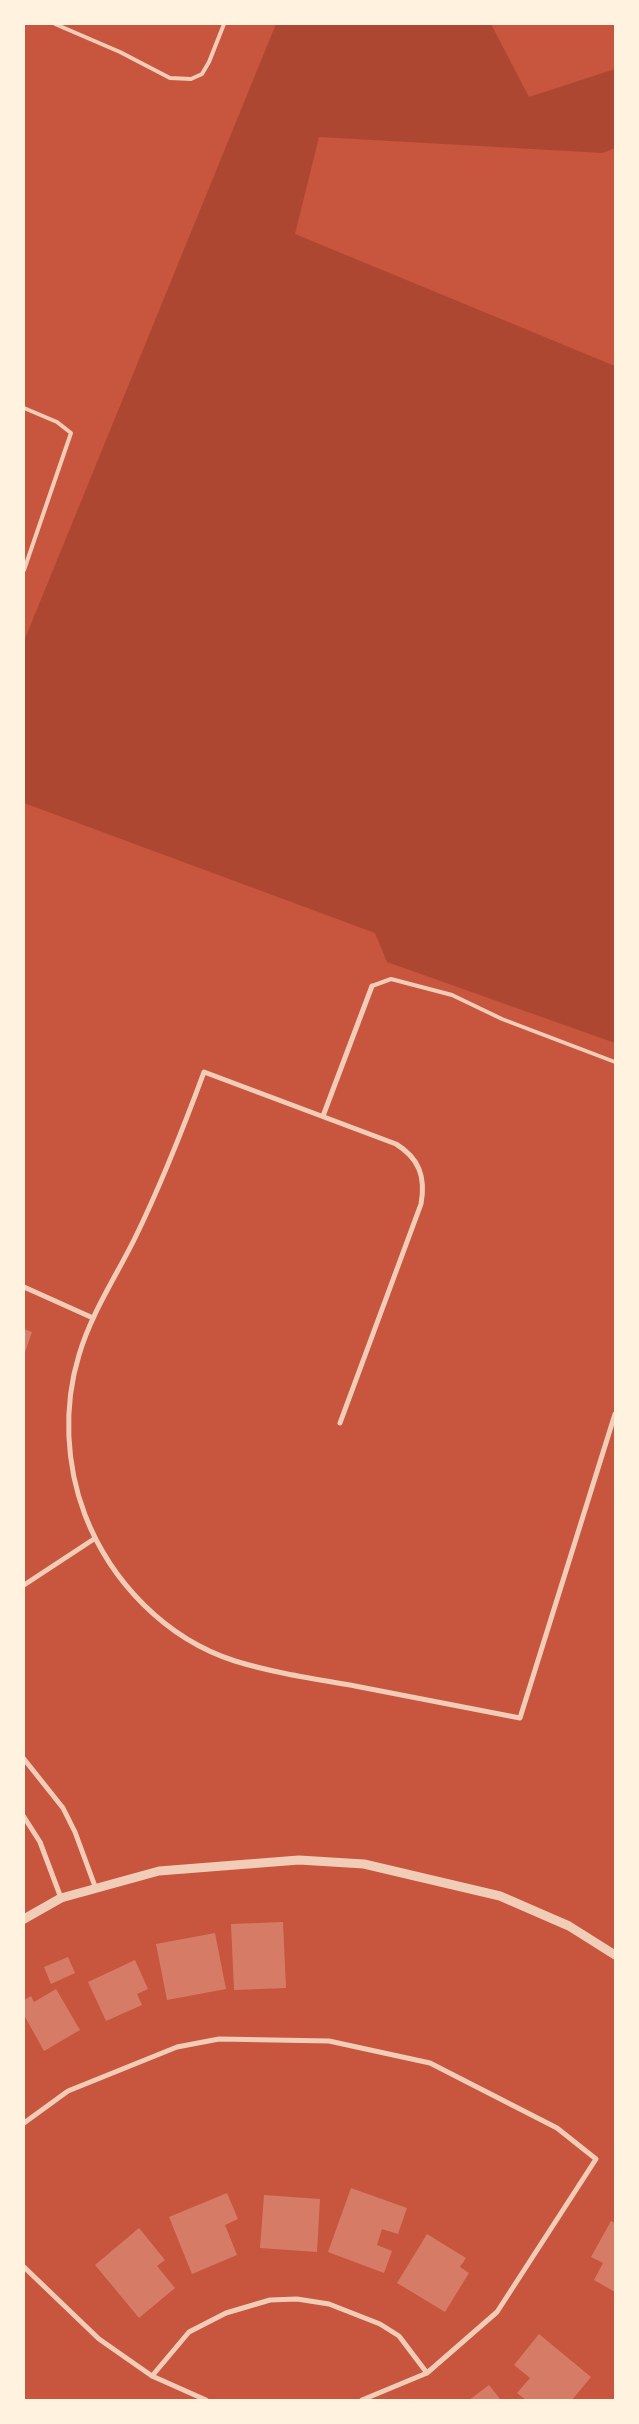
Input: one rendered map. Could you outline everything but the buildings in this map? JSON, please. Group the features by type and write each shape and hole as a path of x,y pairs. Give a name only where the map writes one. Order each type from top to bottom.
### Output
{"street":[{"path":"324,1116 372,986"},
{"path":"340,1423 421,1204 424,1189 421,1172 414,1158 396,1144 204,1072 174,1152 152,1202 93,1318 79,1356 72,1390 68,1428 75,1488 94,1539 130,1592 176,1631 204,1648 234,1661 288,1674 520,1718 615,1414"},
{"path":"24,1287 93,1318"},
{"path":"24,1585 94,1539"},
{"path":"24,1760 63,1808 75,1832 96,1889"},
{"path":"24,1817 40,1842 61,1898"},
{"path":"24,1919 61,1898 159,1872 299,1860 364,1864 500,1896 569,1926 615,1955"},
{"path":"24,2123 68,2090 177,2046 219,2039 329,2041 430,2063 558,2128 596,2159 497,2312 427,2373 362,2400"},
{"path":"24,2267 99,2339 152,2376 206,2400"},
{"path":"152,2376 189,2332 226,2313 270,2300 297,2300 329,2304 380,2324 399,2336 427,2373"}],"lane":[{"path":"55,24 120,52 170,78 191,79 202,74 209,62 224,24"},
{"path":"24,408 56,422 71,433 24,570"},
{"path":"372,986 390,978 452,995 502,1020 615,1062"}],"shaded area":[{"path":"276,24 491,24 529,97 615,69 615,148 603,153 319,137 295,234 615,366 615,1043 387,962 375,933 24,803 24,641"}]}
